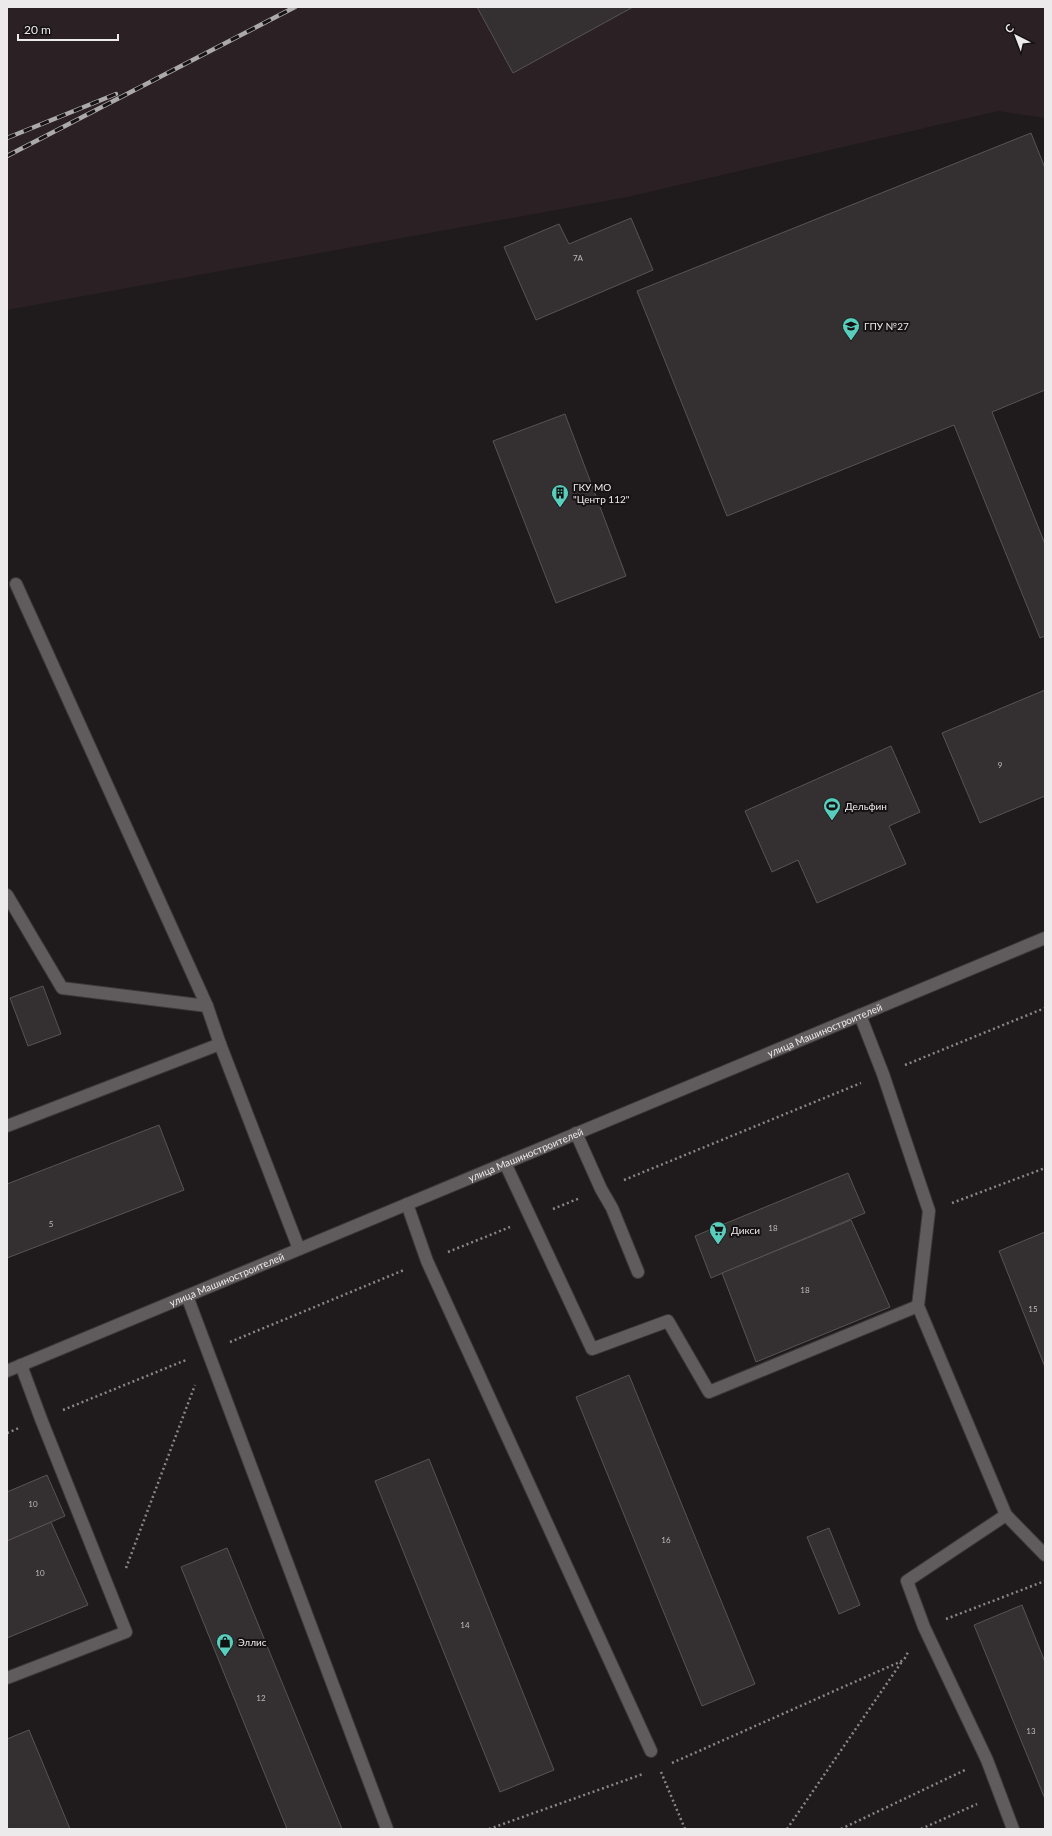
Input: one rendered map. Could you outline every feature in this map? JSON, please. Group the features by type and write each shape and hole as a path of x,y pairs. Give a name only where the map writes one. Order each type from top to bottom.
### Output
{"street":[{"path":"16,584 207,1006 220,1044 299,1249"},
{"path":"7,895 62,988 207,1006"},
{"name":"улица Машиностроителей","path":"7,1371 1045,938"},
{"path":"860,1015 883,1074 929,1212 918,1306 1006,1515 1045,1555"},
{"path":"7,1126 220,1044"},
{"path":"576,1133 601,1189 612,1208 638,1272"},
{"path":"505,1163 592,1349 668,1321 709,1392 918,1306"},
{"path":"408,1204 428,1261 651,1752"},
{"path":"187,1296 387,1829"},
{"path":"7,1678 126,1632 21,1365"},
{"path":"1006,1515 907,1581 924,1627 987,1760 1013,1829"}],"path":[{"path":"929,1212 1045,1168"},
{"path":"113,1602 208,1351"},
{"path":"787,1829 904,1660 924,1627 1045,1581"},
{"path":"489,1829 659,1768 904,1660"},
{"path":"651,1752 684,1829"},
{"path":"841,1829 987,1760"},
{"path":"921,1829 1000,1794"}],"shaded area":[{"path":"7,7 1045,7 1045,118 998,111 627,197 7,310"}],"building":[{"path":"477,7 633,7 513,73"},
{"name":"ГПУ №27","path":"1031,133 1045,168 1045,390 992,412 1045,544 1045,636 1040,638 954,425 727,516 637,291"},
{"path":"631,218 653,270 536,320 504,247 559,224 569,244"},
{"name":"ГКУ МО \"Центр 112\"","path":"565,414 626,576 556,603 493,441"},
{"path":"1045,690 1045,796 980,823 942,733"},
{"path":"891,746 920,812 889,826 906,864 817,903 798,860 772,872 745,811"},
{"path":"43,986 61,1034 28,1046 10,998"},
{"path":"159,1125 184,1190 7,1258 7,1184"},
{"path":"848,1173 865,1213 711,1278 695,1236"},
{"path":"851,1220 890,1307 756,1362 722,1273"},
{"path":"1045,1232 1045,1367 999,1251"},
{"path":"629,1375 755,1684 702,1706 576,1397"},
{"path":"429,1459 554,1770 500,1792 375,1481"},
{"path":"47,1475 65,1516 7,1541 7,1492"},
{"path":"51,1522 88,1605 7,1638 7,1541"},
{"path":"829,1528 860,1605 839,1614 807,1537"},
{"path":"227,1548 342,1829 287,1829 181,1567"},
{"path":"1022,1605 1045,1662 1045,1799 974,1625"},
{"path":"29,1730 70,1829 7,1829 7,1739"}],"railway":[{"path":"7,156 295,7"},
{"path":"7,138 116,94"}],"place":[{"name":"ГПУ №27","path":"851,341"},
{"name":"ГКУ МО \"Центр 112\"","path":"560,508"},
{"name":"Дельфин","path":"832,821"},
{"name":"Дикси","path":"718,1245"},
{"name":"Эллис","path":"225,1657"}]}
